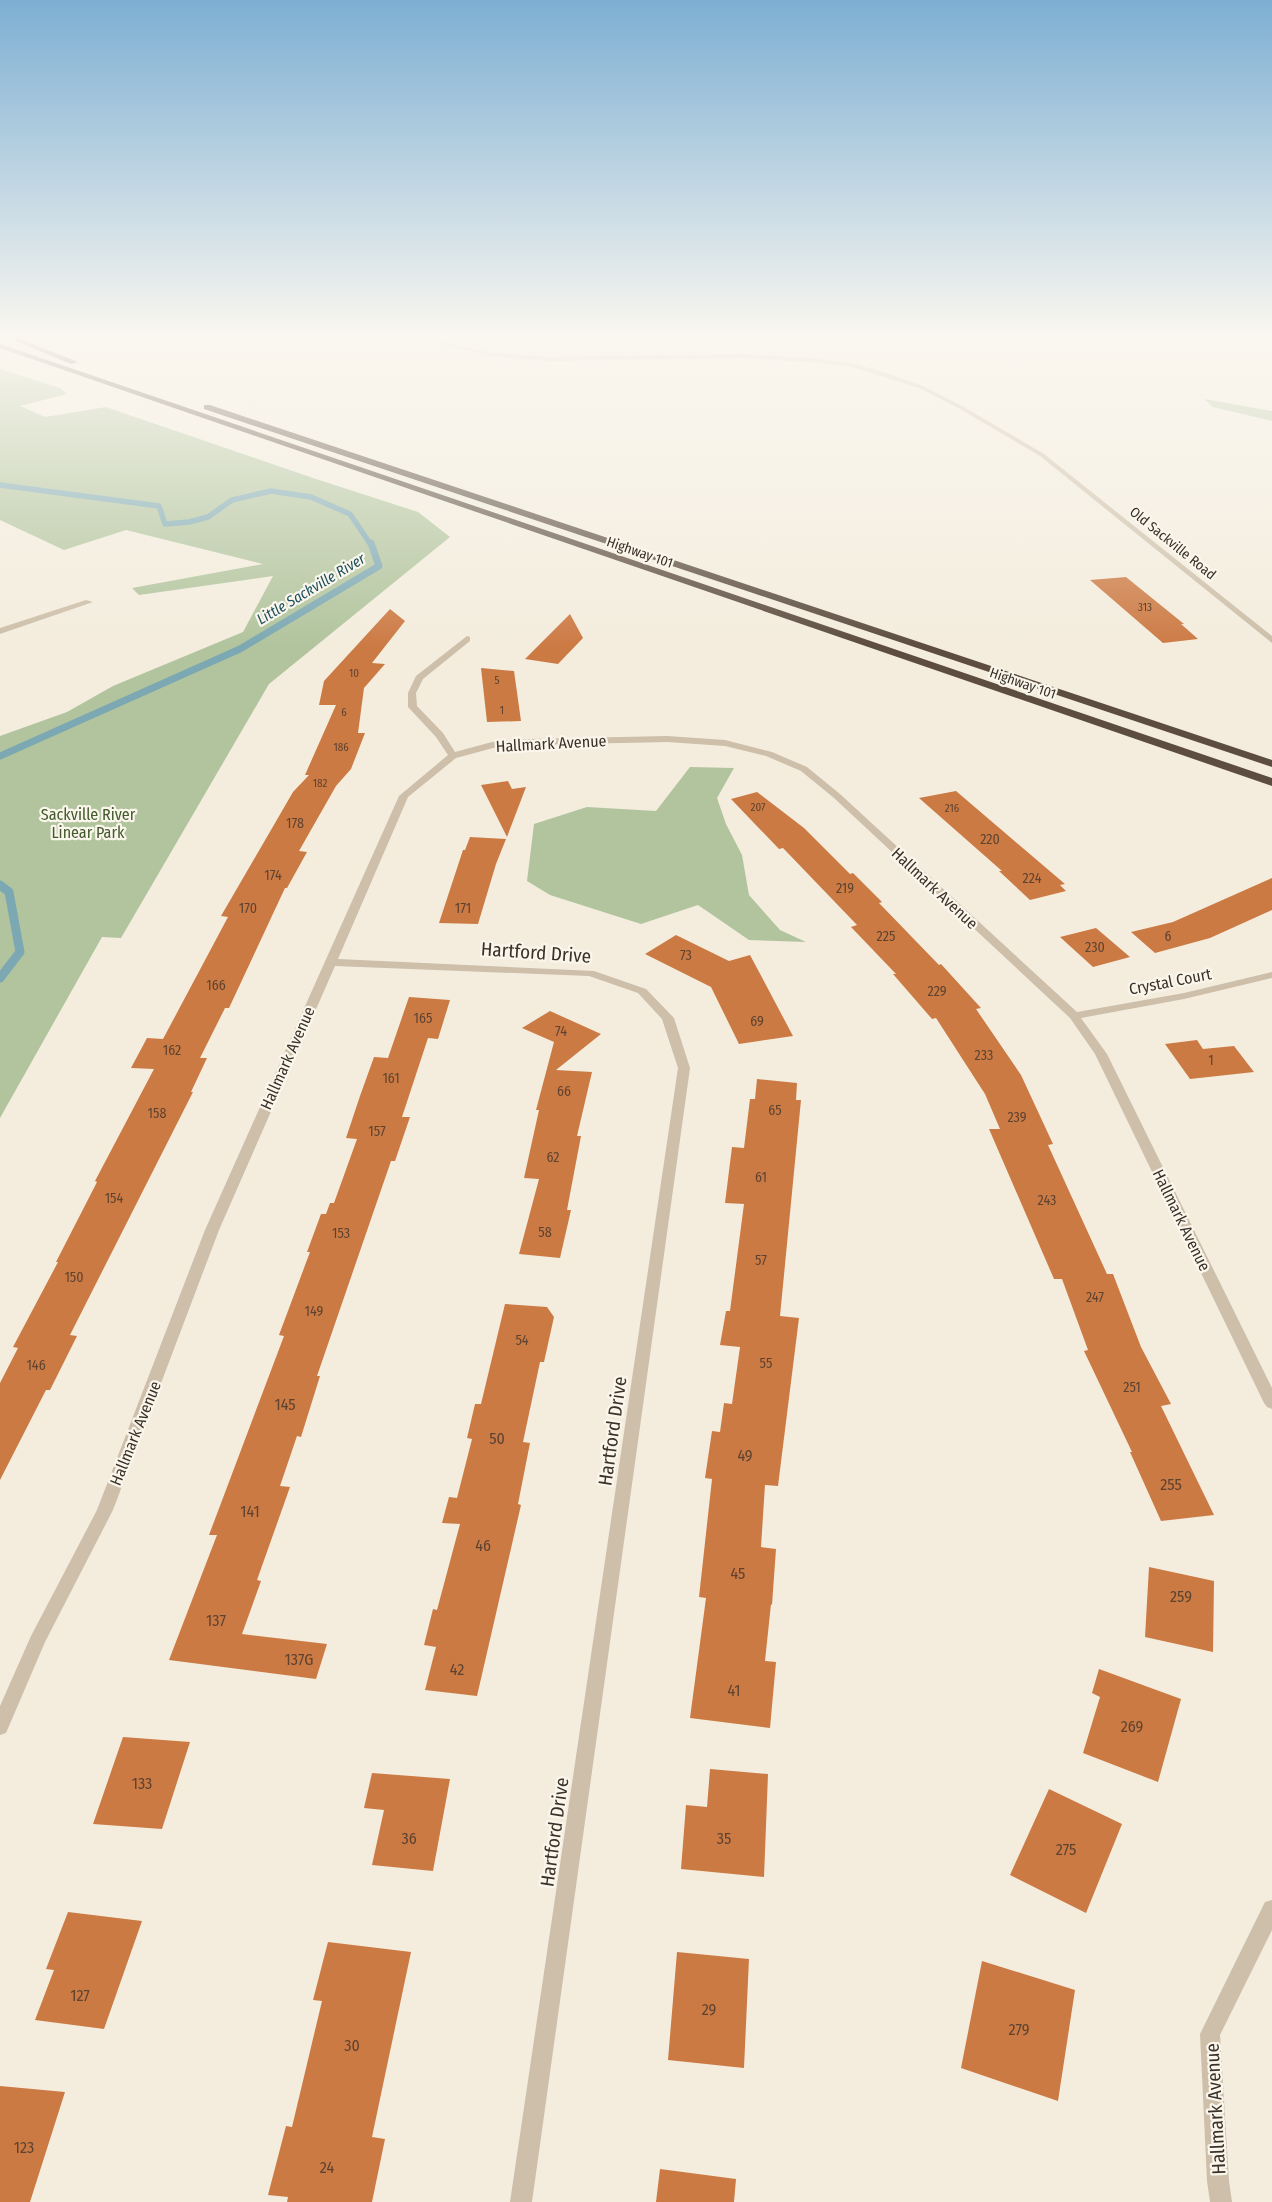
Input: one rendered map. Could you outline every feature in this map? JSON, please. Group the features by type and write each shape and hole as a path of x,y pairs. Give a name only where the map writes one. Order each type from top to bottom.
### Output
{"highway":[{"name":"Highway 101","path":"279,442 1272,782"},
{"name":"Highway 101","path":"311,442 1272,764"}],"street":[{"name":"Old Sackville Road","path":"1019,442 1042,455 1272,640"},
{"path":"0,631 89,602"},
{"path":"1257,629 1272,628"},
{"path":"453,756 440,735 413,707 412,693 419,678 467,639"},
{"name":"Hallmark Avenue","path":"0,1727 37,1641 105,1510 212,1230 404,796 453,756 492,745 530,742 667,739 725,743 769,754 804,768 838,796 1074,1016 1101,1054 1272,1403"},
{"name":"Hartford Drive","path":"329,962 590,973 642,991 668,1018 684,1068 521,2202"},
{"name":"Crystal Court","path":"1074,1016 1184,996 1272,976"},
{"name":"Hallmark Avenue","path":"1221,2202 1218,2181 1210,2034 1272,1909"}],"green space":[{"name":"Sackville River Linear Park","path":"0,442 207,442 418,512 450,537 269,684 121,938 102,937 0,1118 0,736 67,712 113,686 243,632 273,576 139,595 132,588 263,564 126,530 64,550 0,520"},
{"path":"690,767 734,768 717,798 726,824 742,855 749,895 780,930 806,942 749,940 698,905 641,924 550,895 527,881 534,824 587,807 656,811"}],"building":[{"path":"1126,577 1184,624 1181,624 1198,639 1163,643 1090,580"},
{"path":"390,609 405,621 372,663 385,664 364,688 358,733 365,733 351,769 336,786 299,851 307,852 287,888 285,888 229,1008 225,1008 200,1058 207,1058 191,1092 193,1092 70,1335 77,1336 50,1390 46,1390 0,1480 0,1383 18,1348 13,1347 58,1262 56,1262 97,1182 95,1181 154,1069 131,1068 147,1038 163,1039 228,917 221,916 293,792 309,775 305,775 336,705 319,705 324,681"},
{"path":"570,614 583,638 558,664 525,659"},
{"path":"481,668 514,671 521,721 487,722"},
{"path":"508,781 512,789 526,787 507,837 481,785"},
{"path":"956,791 1065,884 1060,885 1066,891 1030,900 999,871 1002,871 919,798"},
{"path":"757,792 804,828 850,874 853,873 882,902 879,903 939,965 941,964 981,1008 976,1009 1021,1075 1053,1144 1048,1145 1107,1274 1113,1274 1141,1347 1171,1404 1161,1406 1214,1515 1161,1521 1130,1452 1132,1452 1084,1351 1088,1350 1062,1279 1054,1279 989,1129 1000,1129 985,1094 936,1018 932,1019 893,974 896,974 851,927 857,925 783,848 779,849 731,799"},
{"path":"470,837 506,839 496,864 478,924 439,923 463,850 465,850"},
{"path":"1272,878 1272,910 1210,938 1155,953 1131,932 1173,922"},
{"path":"1096,928 1130,957 1093,967 1060,937"},
{"path":"676,935 729,961 750,955 793,1036 739,1044 711,987 645,954"},
{"path":"409,997 450,1000 438,1039 428,1038 402,1117 410,1117 395,1161 391,1161 317,1376 320,1376 301,1437 297,1436 280,1486 290,1487 257,1580 261,1581 242,1634 327,1644 316,1679 169,1660 217,1535 209,1535 284,1336 279,1335 310,1252 307,1252 321,1214 326,1214 330,1203 334,1203 357,1139 346,1138 374,1057 388,1058"},
{"path":"550,1011 601,1034 556,1070 592,1072 577,1136 581,1136 567,1210 571,1210 560,1258 519,1254 539,1179 524,1178 539,1110 536,1110 554,1042 522,1028"},
{"path":"1197,1040 1203,1049 1234,1046 1254,1072 1190,1079 1165,1044"},
{"path":"757,1079 797,1083 796,1100 801,1100 780,1316 799,1318 778,1486 765,1485 761,1547 776,1549 765,1661 776,1662 770,1728 690,1718 706,1598 699,1597 712,1479 705,1478 712,1431 720,1432 724,1403 732,1404 740,1347 720,1345 726,1311 730,1311 744,1204 725,1203 732,1147 744,1148 750,1099 755,1099"},
{"path":"505,1304 547,1307 554,1317 544,1362 540,1362 523,1442 530,1443 518,1504 521,1505 477,1696 425,1690 436,1647 424,1645 433,1609 437,1610 460,1524 442,1523 449,1497 457,1498 472,1439 467,1438 475,1404 481,1404"},
{"path":"1149,1567 1214,1581 1213,1652 1145,1637"},
{"path":"1099,1669 1181,1699 1158,1782 1083,1753 1100,1697 1092,1693"},
{"path":"123,1737 190,1742 162,1829 93,1824"},
{"path":"710,1769 768,1774 764,1877 681,1869 686,1805 707,1807"},
{"path":"372,1773 450,1779 433,1871 372,1865 384,1810 364,1808"},
{"path":"1049,1789 1122,1824 1086,1913 1010,1875"},
{"path":"68,1912 142,1921 104,2029 35,2020 54,1970 46,1969"},
{"path":"328,1942 411,1952 372,2137 385,2139 372,2202 287,2202 288,2197 268,2195 286,2126 292,2127 322,2001 313,2000"},
{"path":"677,1952 749,1959 744,2068 668,2060"},
{"path":"982,1961 1075,1990 1058,2101 961,2068"},
{"path":"0,2086 65,2092 30,2202 0,2202"},
{"path":"660,2169 736,2179 734,2202 656,2202"}],"waterway":[{"name":"Little Sackville River","path":"0,485 159,506 165,524 189,522 208,517 232,500 271,491 311,497 350,514 371,545"},
{"name":"Little Sackville River","path":"0,756 240,649 379,566 371,543"},
{"name":"Little Sackville River","path":"0,885 9,892 20,952 0,978"}]}
